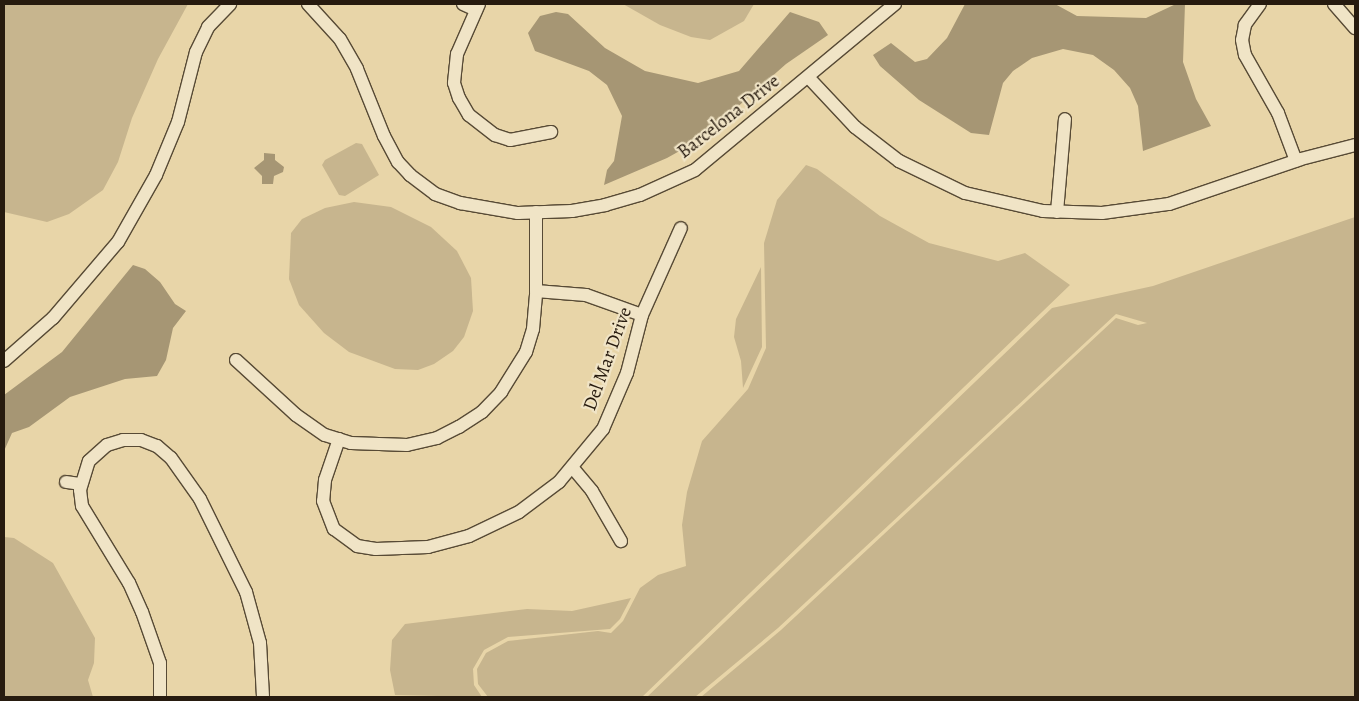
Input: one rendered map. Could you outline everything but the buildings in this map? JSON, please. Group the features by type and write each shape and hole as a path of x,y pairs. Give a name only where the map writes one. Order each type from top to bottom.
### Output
{"street":[{"path":"4,361 53,318 118,242 156,175 178,122 196,52 208,27 230,4"},
{"name":"Barcelona Drive","path":"308,4 335,33 353,61 384,136 398,162 410,174 435,194 460,203 491,210 536,212 604,205 669,183 695,170 809,78 895,4"},
{"path":"463,4 478,7 456,54 454,83 464,106 480,124 495,135 510,140 551,132"},
{"path":"1260,4 1245,25 1242,40 1245,55 1278,113 1296,161"},
{"path":"1334,4 1355,28"},
{"path":"809,78 870,139 931,178 996,202 1057,212 1135,211 1169,204 1296,161 1355,145"},
{"path":"1057,212 1065,119"},
{"path":"236,360 296,415 325,434 340,439 379,446 407,445 436,438 482,412 506,386 526,352 533,329 536,291 536,212"},
{"name":"Del Mar Drive","path":"340,439 325,480 323,501 326,516 344,539 376,549 428,547 469,536 519,512 559,482 603,428 627,373 642,315 681,228"},
{"path":"536,291 586,295 642,315"},
{"path":"160,697 160,663 156,647 129,583 82,506 81,484 95,453 123,440 141,440 157,446 171,458 200,499 246,592 260,644 263,697"},
{"path":"572,467 596,498 621,541"},
{"path":"66,482 81,484"}],"shaded area":[{"path":"4,4 188,4 158,59 132,118 118,162 103,190 69,214 47,222 4,212"},
{"path":"623,4 754,4 744,21 710,40 691,37 660,25"},
{"path":"965,4 1055,4 1077,16 1146,18 1176,4 1185,4 1183,62 1196,99 1211,126 1143,151 1138,106 1130,88 1114,70 1093,55 1063,49 1032,58 1013,71 1003,83 989,135 971,133 919,100 880,66 873,55 891,43 915,62 927,59 947,38"},
{"path":"556,12 568,14 605,48 645,71 698,83 739,71 790,12 819,22 828,35 786,64 701,139 667,158 604,185 607,170 614,161 622,116 607,85 589,71 535,51 528,33 540,16"},
{"path":"356,143 362,144 379,175 345,196 339,195 322,165 325,160"},
{"path":"264,153 275,154 275,160 284,167 283,172 274,176 273,184 262,184 262,176 254,168 264,160"},
{"path":"806,165 817,169 880,216 929,243 998,261 1025,253 1070,285 642,697 488,697 478,684 477,669 486,653 508,641 598,631 611,633 623,621 640,588 658,575 686,566 682,525 687,492 702,441 748,389 766,348 764,243 777,200"},
{"path":"354,202 391,207 431,227 457,251 471,278 473,311 464,337 453,351 434,364 418,370 395,369 349,352 324,333 299,305 289,279 291,233 302,219 325,208"},
{"path":"1355,217 1355,697 701,697 781,630 1116,318 1138,325 1147,323 1116,314 778,628 695,697 647,697 1052,308 1153,286"},
{"path":"133,265 145,269 160,282 175,304 186,311 173,328 166,360 157,376 125,379 70,397 29,427 12,433 4,451 4,395 62,352"},
{"path":"761,267 762,347 743,388 741,361 734,337 736,319"},
{"path":"4,537 14,538 53,563 95,638 94,663 88,680 93,697 4,697"},
{"path":"631,598 620,619 610,629 508,637 484,650 473,669 474,685 482,697 395,695 390,670 392,640 405,624 527,609 572,611"}]}
